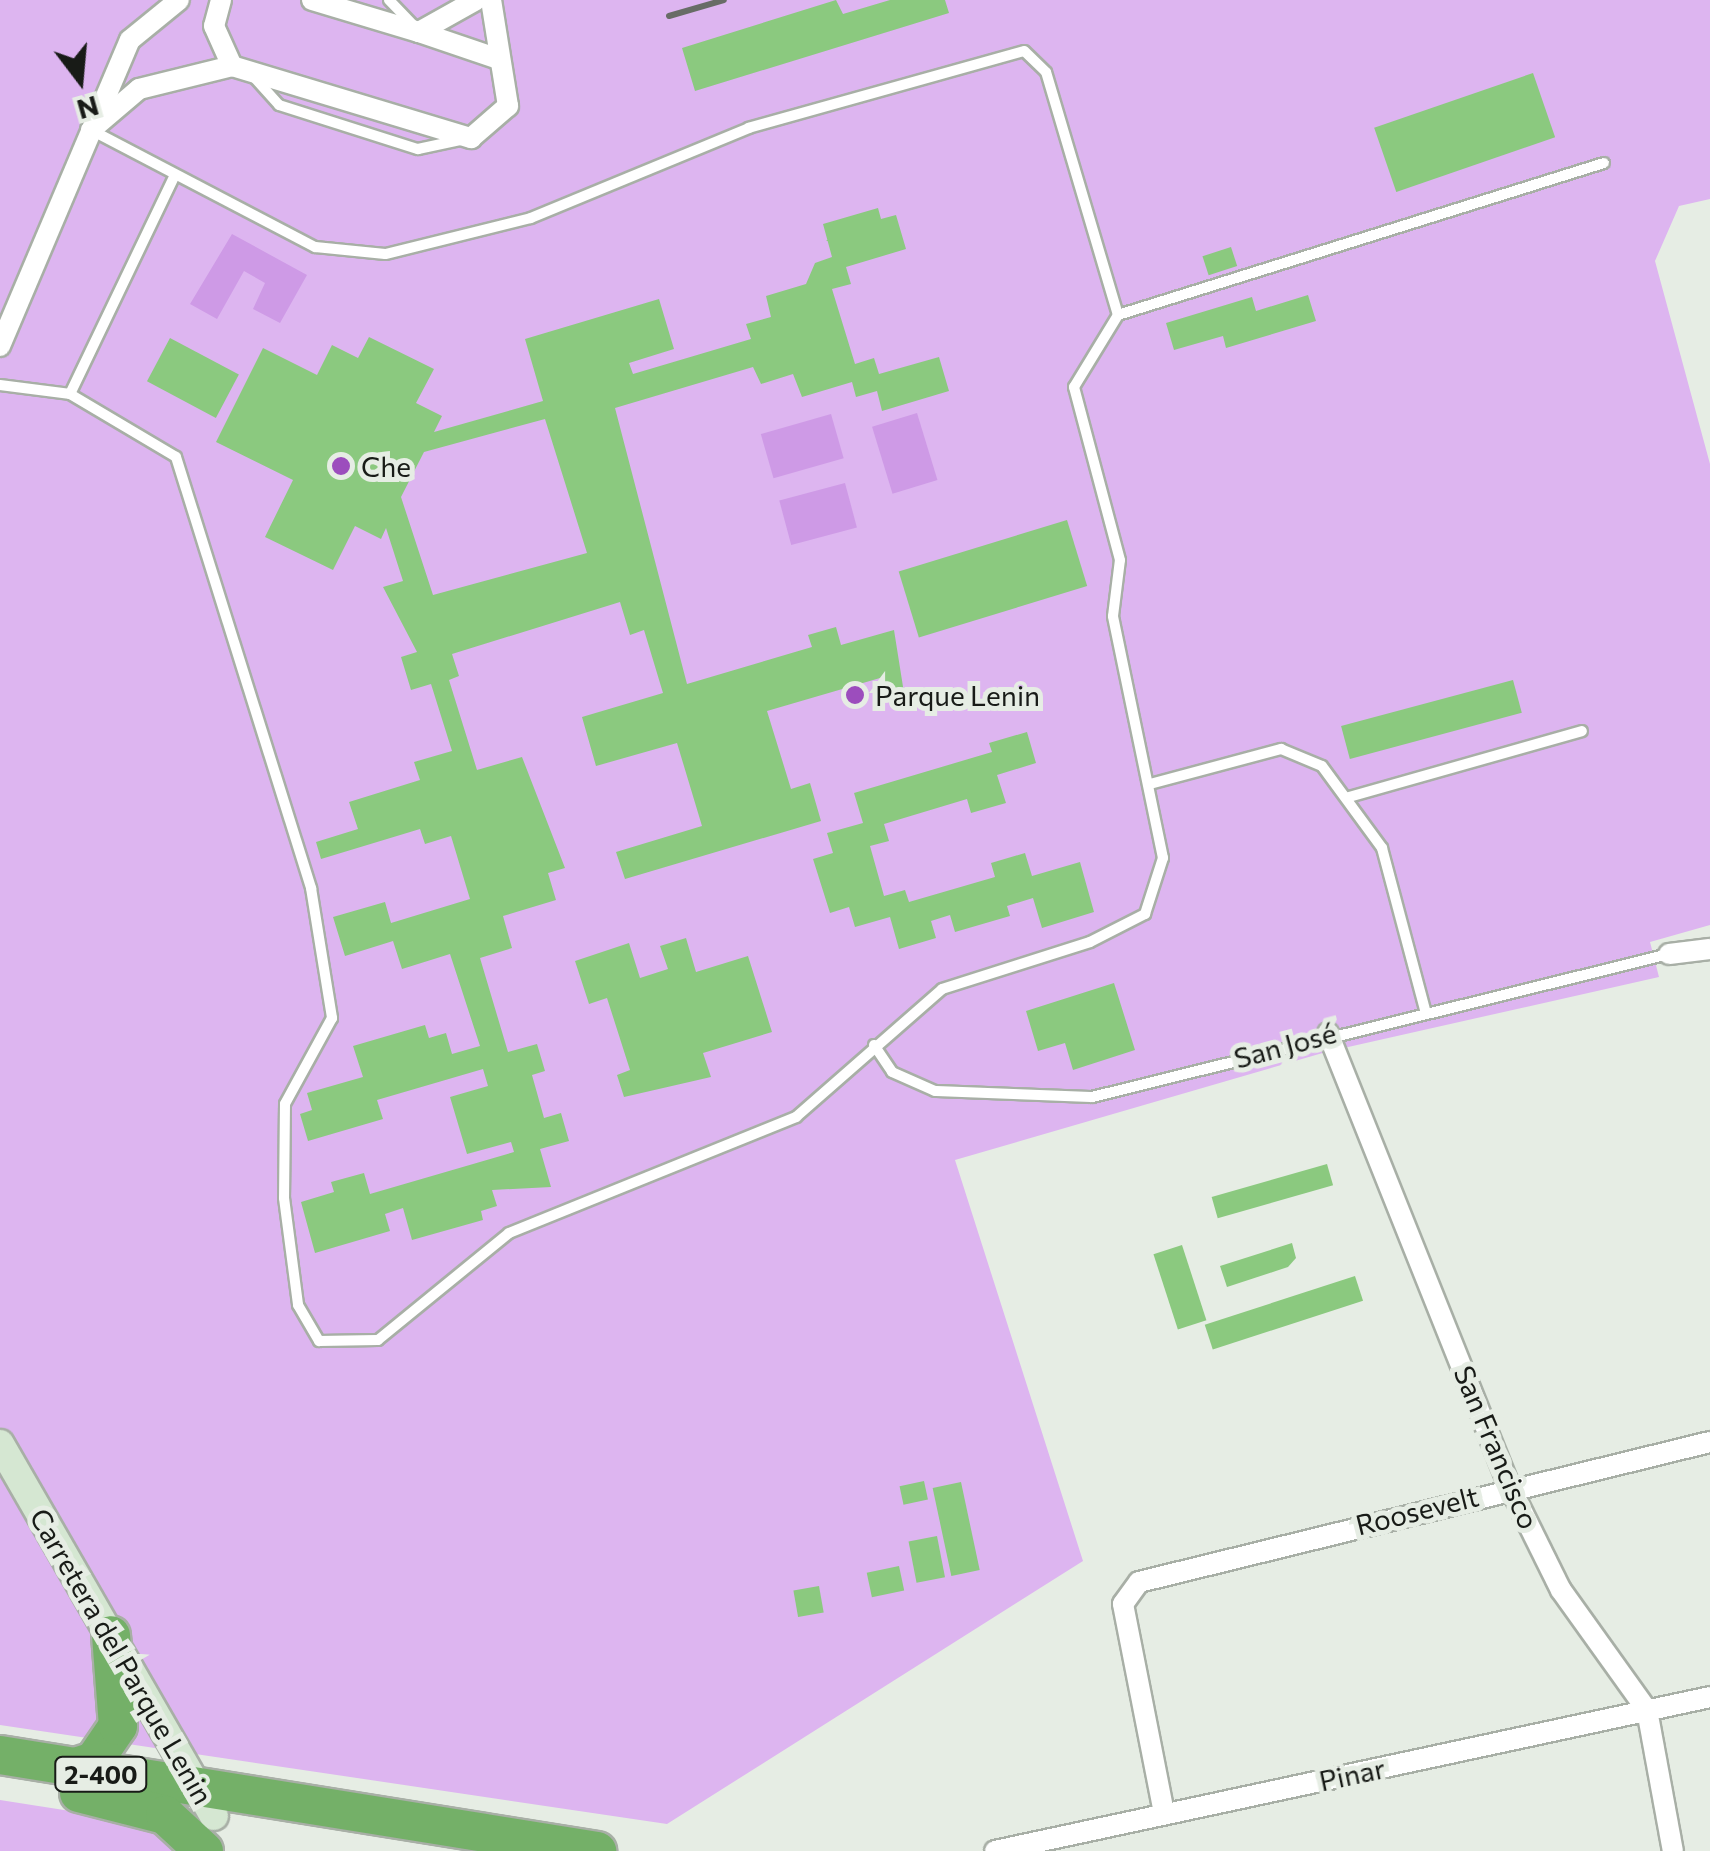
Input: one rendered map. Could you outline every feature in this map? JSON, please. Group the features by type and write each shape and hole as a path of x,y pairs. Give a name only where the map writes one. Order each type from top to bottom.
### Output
{"highway":[{"path":"111,1635 118,1726 94,1761 74,1781 208,1827 230,1851"},
{"name":"2-400","path":"0,1756 208,1827 420,1851"},
{"name":"2-400","path":"0,1780 74,1781"},
{"name":"2-400","path":"208,1827 597,1851"}],"street":[{"path":"0,346 130,40 180,0"},
{"path":"221,0 216,36 241,68"},
{"path":"312,0 496,58"},
{"path":"419,32 476,0"},
{"path":"91,130 139,89 180,72 241,68 471,138 508,106 496,58 492,0"},
{"name":"San José","path":"1670,954 1710,949"},
{"name":"San Francisco","path":"1328,1032 1510,1486 1561,1590 1647,1710 1674,1851"},
{"name":"Roosevelt","path":"1164,1812 1127,1591 1510,1486 1710,1442"},
{"name":"Carretera del Parque Lenin","path":"0,1444 111,1635 208,1827"},
{"name":"Pinar","path":"995,1851 1710,1697"}],"lane":[{"path":"389,0 419,32"},
{"path":"91,130 314,247 385,254 532,218 750,128 1024,51 1046,72 1118,315"},
{"path":"0,385 70,394 176,457 311,888 332,1018 285,1104 284,1198 298,1305 319,1341 378,1340 509,1233 796,1117 942,988 1090,942 1145,914 1163,858 1113,616 1120,560 1074,387 1118,315 1604,163"},
{"path":"70,394 175,175"},
{"path":"1348,796 1582,731"},
{"path":"1150,784 1281,750 1322,766 1348,796 1382,848 1424,1010"},
{"name":"San José","path":"874,1045 892,1072 935,1091 1092,1097 1328,1032 1670,954"}],"shaded area":[{"name":"Parque Lenin","path":"0,0 1710,0 1710,199 1679,206 1655,261 1710,464 1710,925 1650,942 1659,977 1326,1052 955,1160 1083,1561 667,1824 0,1725"},
{"path":"232,234 307,275 280,323 253,309 265,283 244,271 217,319 190,304"},
{"path":"917,413 937,480 893,494 872,427"},
{"path":"831,414 844,458 774,478 761,434"},
{"path":"845,483 857,527 791,545 779,501"},
{"path":"0,1800 134,1821 180,1851 0,1851"}],"building":[{"path":"836,0 843,14 890,0 945,0 949,13 695,91 682,48"},
{"path":"1533,73 1555,137 1396,192 1374,128"},
{"path":"878,208 881,219 896,215 906,249 846,267 851,284 832,289 855,364 874,358 879,374 939,357 949,391 882,411 877,391 856,397 852,382 802,397 793,374 761,384 753,367 615,408 687,684 812,647 808,635 836,627 841,645 894,630 904,693 886,698 880,678 767,711 791,789 810,783 821,821 625,879 616,852 702,826 677,743 596,766 582,717 663,693 644,630 630,635 620,602 452,654 459,676 449,680 477,770 522,757 565,868 548,873 556,900 503,916 512,948 480,958 508,1052 537,1044 545,1071 532,1075 544,1118 561,1113 569,1141 540,1149 551,1187 492,1190 497,1206 481,1211 483,1220 412,1240 403,1208 385,1214 390,1231 315,1253 301,1202 334,1192 331,1182 364,1173 370,1194 514,1152 511,1142 467,1154 450,1097 488,1086 483,1069 377,1100 383,1119 308,1141 300,1114 312,1110 307,1093 363,1077 353,1046 425,1025 429,1038 446,1033 452,1054 480,1046 450,954 402,969 393,941 345,956 333,917 385,902 391,923 470,899 451,836 425,844 420,829 321,859 316,842 358,829 349,802 420,780 414,762 452,751 431,684 411,690 401,657 417,652 383,587 403,581 386,528 381,539 355,526 333,570 265,537 293,480 216,442 263,348 317,375 332,345 358,358 369,337 434,369 416,403 442,416 434,432 543,401 525,339 659,299 674,349 629,363 633,374 751,339 746,324 771,317 766,296 806,284 815,263 832,257 823,224","holes":["545,419 587,553 433,595 401,497 424,452"]},
{"path":"1231,247 1237,266 1209,275 1202,256"},
{"path":"1308,295 1316,321 1226,348 1223,336 1174,350 1166,323 1252,297 1256,311"},
{"path":"170,338 239,375 216,418 147,381"},
{"path":"1067,520 1087,586 919,637 899,571"},
{"path":"1513,680 1522,713 1350,759 1341,726"},
{"path":"1027,732 1036,763 997,775 1006,803 971,813 967,799 884,824 889,841 870,846 884,896 905,890 909,902 995,877 991,863 1025,853 1032,876 1080,862 1094,912 1042,928 1033,898 1007,906 1010,916 955,932 950,915 931,921 936,938 899,949 890,917 855,927 849,907 830,913 813,859 833,853 827,833 863,823 854,793 992,752 989,743"},
{"path":"686,938 696,972 748,956 772,1032 703,1053 711,1077 624,1097 617,1075 630,1070 607,998 589,1004 575,961 629,943 640,978 668,969 660,946"},
{"path":"1114,983 1135,1050 1073,1070 1065,1043 1038,1051 1026,1011"},
{"path":"1327,1164 1333,1185 1218,1218 1212,1197"},
{"path":"1292,1243 1296,1258 1288,1267 1227,1287 1220,1266"},
{"path":"1182,1245 1206,1320 1178,1329 1153,1254"},
{"path":"1355,1276 1363,1301 1213,1350 1205,1325"},
{"path":"924,1481 928,1500 903,1505 900,1486"},
{"path":"961,1482 980,1570 951,1576 933,1488"},
{"path":"937,1536 945,1577 917,1583 909,1542"},
{"path":"899,1566 904,1590 872,1597 867,1573"},
{"path":"819,1586 824,1613 798,1617 793,1591"}],"railway":[{"path":"669,16 724,0"}],"place":[{"name":"Che","path":"341,466"},
{"name":"Parque Lenin","path":"855,695"}]}
